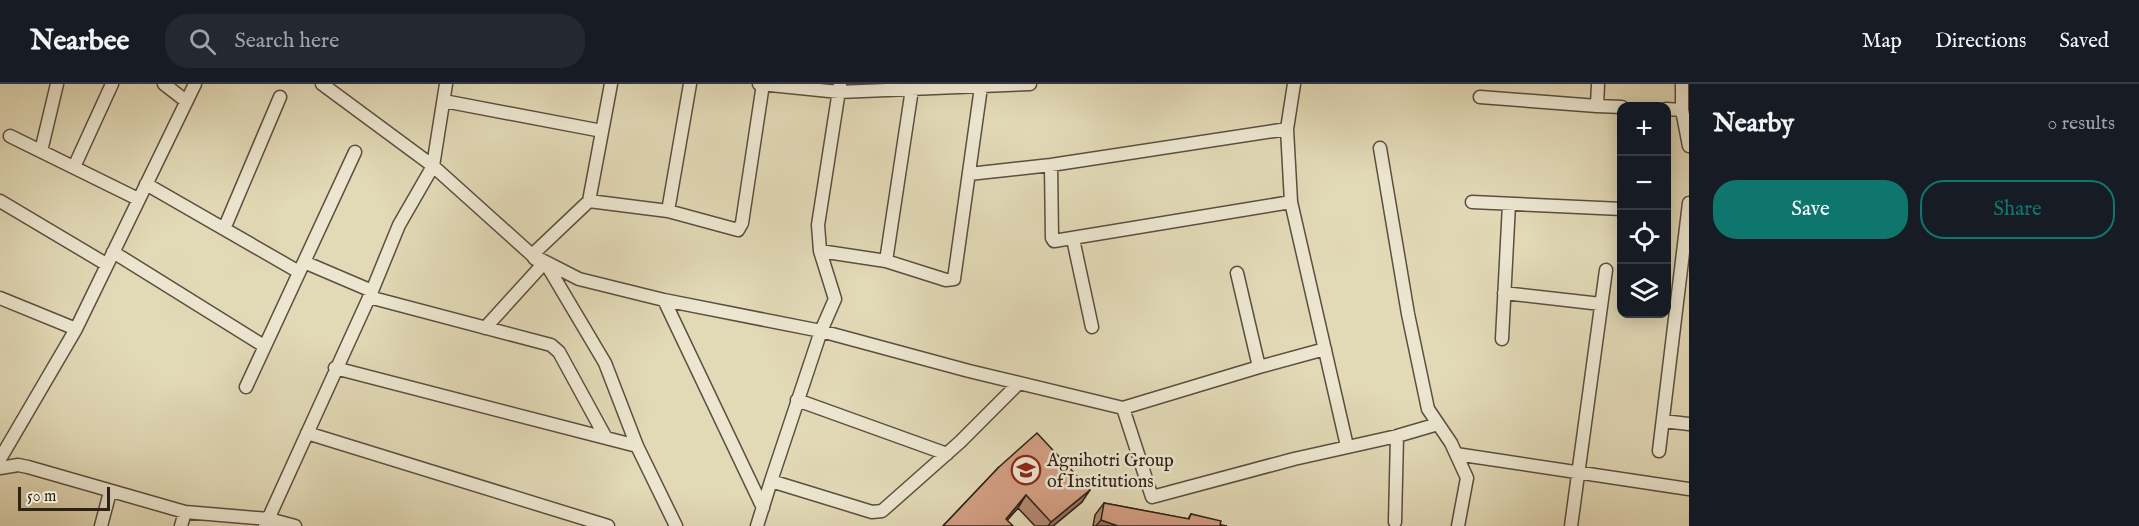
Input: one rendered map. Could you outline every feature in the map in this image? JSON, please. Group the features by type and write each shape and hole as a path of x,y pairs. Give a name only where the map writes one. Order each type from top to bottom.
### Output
{"street":[{"path":"40,151 57,84"},
{"path":"74,167 112,84"},
{"path":"164,84 186,101"},
{"path":"0,459 76,329 195,84"},
{"path":"322,84 433,166 532,255 605,363 634,445 676,526"},
{"path":"267,523 399,225 433,166 446,84"},
{"path":"532,255 589,201 611,84"},
{"path":"668,211 690,84"},
{"path":"589,201 668,211 733,230 740,228 761,84 912,89 1030,84"},
{"path":"1294,84 1287,129 1291,202 1347,446"},
{"path":"1597,106 1598,84"},
{"path":"1682,84 1682,110 1689,146"},
{"path":"820,251 886,261 946,280 954,279 981,87"},
{"path":"757,526 797,400 821,331 835,299 820,251 819,219 839,88"},
{"path":"886,261 912,89"},
{"path":"224,229 280,97"},
{"path":"1480,97 1617,107"},
{"path":"444,101 602,131"},
{"path":"1671,109 1682,110"},
{"path":"969,174 1051,165 1287,129"},
{"path":"10,136 138,199"},
{"path":"1380,148 1408,314 1428,409 1456,454 1467,478 1458,526 1464,526"},
{"path":"246,387 355,152"},
{"path":"1051,165 1053,240 1073,239 1291,202"},
{"path":"146,184 224,229 301,267 370,294 550,345 559,352 608,438"},
{"path":"0,201 106,264"},
{"path":"1472,202 1617,209"},
{"path":"1659,451 1689,202"},
{"path":"1502,339 1509,204"},
{"path":"1073,239 1092,327"},
{"path":"113,252 264,346"},
{"path":"540,267 664,300 821,331 1123,408 1259,367 1325,350"},
{"path":"485,328 540,267"},
{"path":"1571,526 1606,270"},
{"path":"1237,273 1259,367"},
{"path":"1504,293 1601,304"},
{"path":"0,298 76,329"},
{"path":"664,300 763,508"},
{"path":"1676,319 1689,320"},
{"path":"335,368 634,445"},
{"path":"771,481 877,513 887,508 947,454 1019,382"},
{"path":"797,400 947,454"},
{"path":"1123,408 1152,497 1438,424"},
{"path":"1663,420 1689,424"},
{"path":"307,433 608,526"},
{"path":"1395,522 1397,436"},
{"path":"1456,454 1689,489"},
{"path":"0,468 18,465 27,467 185,512 295,526"},
{"path":"101,526 110,492"},
{"path":"181,526 185,512"}],"building":[{"name":"Agnihotri Group of Institutions","path":"1037,433 1090,490 1051,522 1026,495 1006,519 1013,526 943,526 999,467"},
{"path":"1104,503 1189,519 1191,514 1221,521 1220,525 1227,526 1118,526 1101,520"}],"place":[{"name":"Agnihotri Group of Institutions","path":"1026,470"}]}
